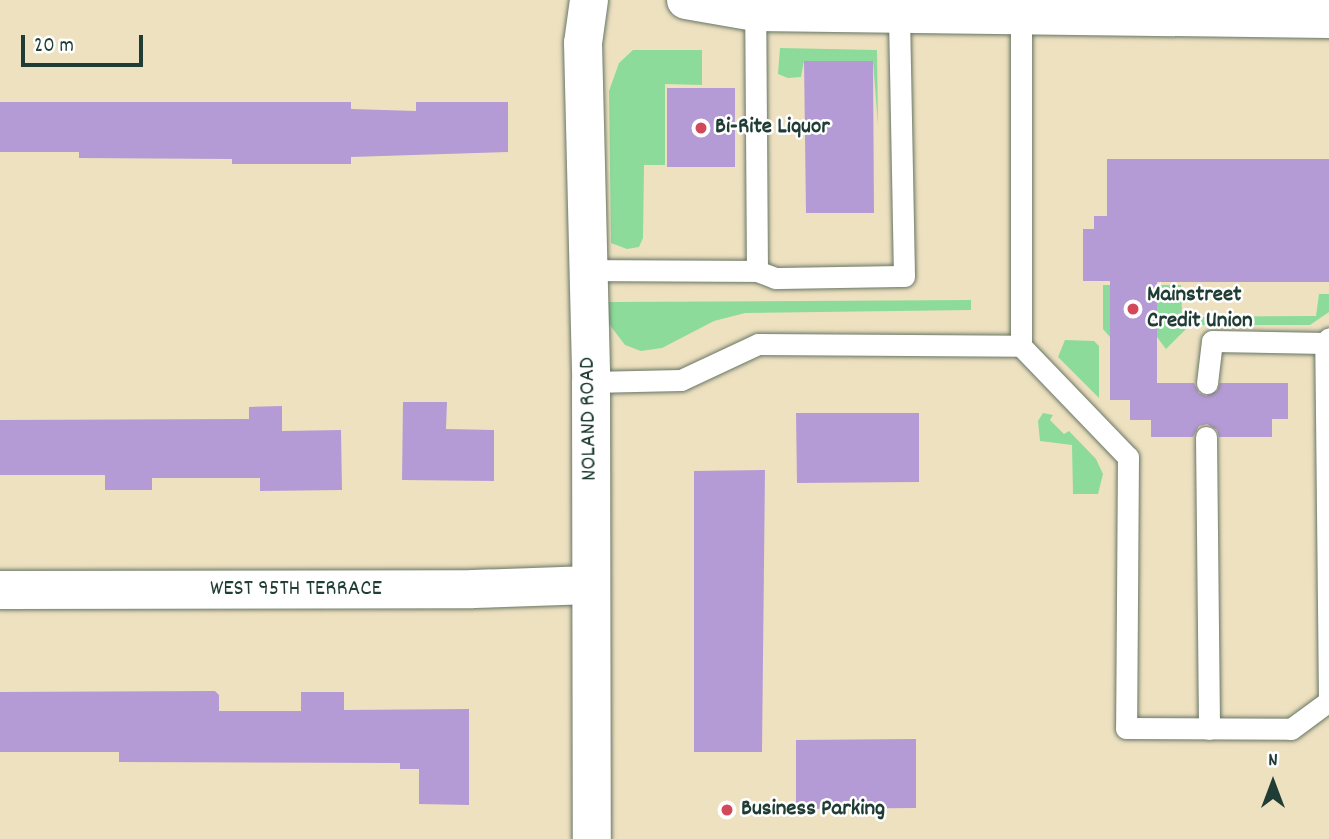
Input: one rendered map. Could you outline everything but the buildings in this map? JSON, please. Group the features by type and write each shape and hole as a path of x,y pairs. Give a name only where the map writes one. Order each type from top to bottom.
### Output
{"street":[{"name":"NOLAND ROAD","path":"589,0 583,43 586,270 591,382 592,839"},
{"path":"686,0 755,12 1329,19"},
{"name":"WEST 95TH TERRACE","path":"0,590 473,589 591,584"}],"lane":[{"path":"755,12 757,271"},
{"path":"586,270 757,271 775,278 904,276 899,14"},
{"path":"1021,15 1021,346 1128,457 1126,728 1291,729 1329,701 1327,341 1212,341 1207,383"},
{"path":"591,382 681,380 758,344 1021,346"},
{"path":"1206,437 1209,729"}],"green space":[{"path":"780,48 877,50 878,126 873,61 804,61 801,77 788,78 778,74"},
{"path":"633,50 702,50 702,85 665,84 665,165 644,165 643,238 639,247 627,249 611,243 609,91 619,63"},
{"path":"1103,285 1181,285 1182,317 1316,316 1319,294 1329,294 1329,312 1310,325 1200,325 1187,328 1166,349 1157,337 1110,337 1103,329"},
{"path":"971,300 971,310 745,313 714,321 662,348 641,351 625,345 609,324 608,302"},
{"path":"1065,340 1094,341 1099,346 1099,398 1058,357"},
{"path":"1043,413 1053,415 1050,420 1064,434 1069,431 1096,459 1103,474 1098,494 1073,494 1072,445 1040,441 1038,421"}],"place":[{"name":"Bi-Rite Liquor","path":"701,128"},
{"name":"Mainstreet Credit Union","path":"1133,309"},
{"name":"Business Parking","path":"727,810"}]}
